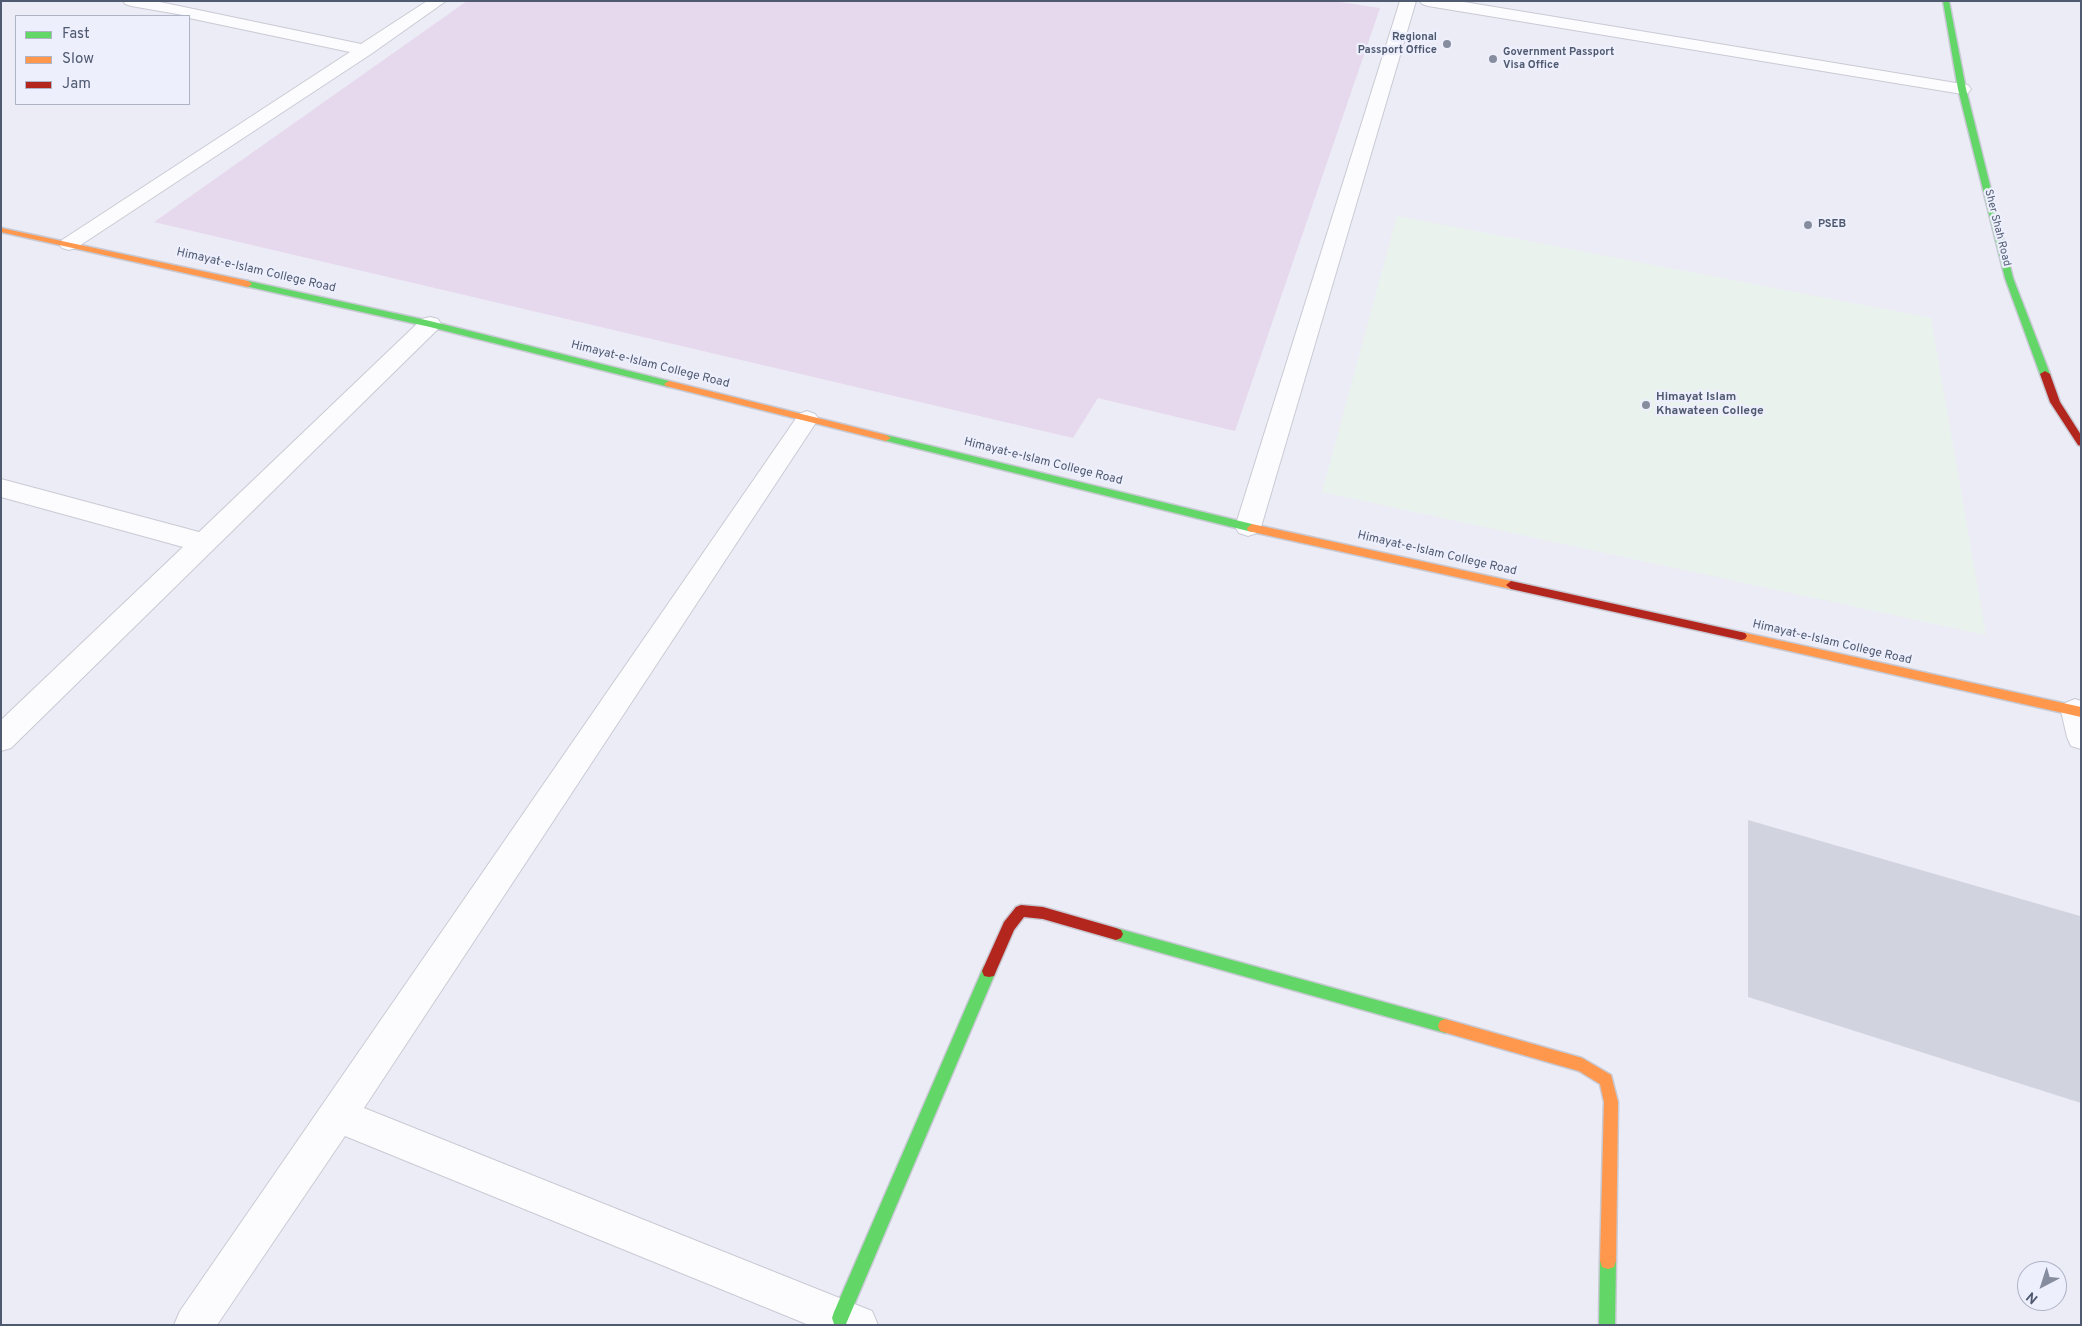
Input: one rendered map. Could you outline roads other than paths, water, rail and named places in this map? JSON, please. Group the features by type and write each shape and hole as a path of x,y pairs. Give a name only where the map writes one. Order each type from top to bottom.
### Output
{"street":[{"path":"132,1 365,50"},
{"path":"69,244 438,1"},
{"path":"1248,526 1408,1"},
{"path":"1428,1 1962,89"},
{"name":"Sher Shah Road","path":"1946,1 1962,89 2009,278 2055,402 2081,443"},
{"name":"Himayat-e-Islam College Road","path":"1,230 430,324 807,419 1248,526 2079,720"},
{"path":"1,739 430,324"},
{"path":"194,1325 338,1115 807,419"},
{"path":"1,488 203,543"},
{"path":"338,1115 849,1321 1009,926 1021,911 1044,913 1582,1065 1606,1080 1611,1102 1607,1325"}],"place":[{"name":"Regional Passport Office","path":"1447,44"},
{"name":"Government Passport Visa Office","path":"1493,59"},
{"name":"PSEB","path":"1808,225"},
{"name":"Himayat Islam Khawateen College","path":"1646,405"}]}
